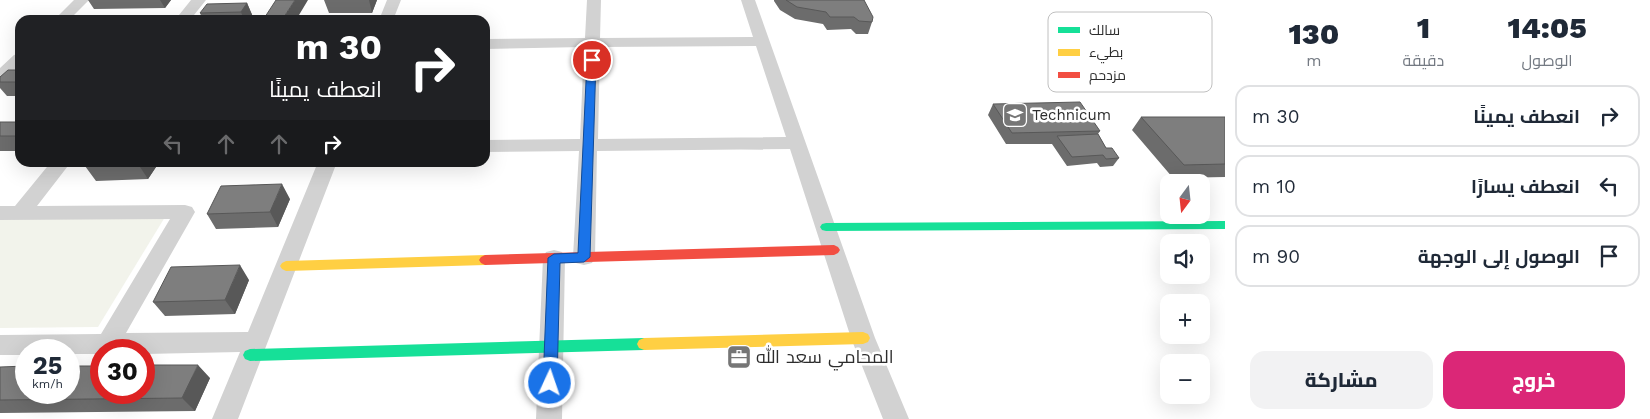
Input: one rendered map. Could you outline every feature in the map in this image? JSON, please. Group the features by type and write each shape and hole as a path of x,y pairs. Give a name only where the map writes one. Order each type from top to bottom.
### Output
{"street":[{"path":"66,15 82,0"},
{"path":"186,15 199,0"},
{"path":"388,15 394,0"},
{"path":"584,257 594,0"},
{"path":"748,0 863,338 896,419"},
{"path":"490,44 763,41"},
{"path":"0,77 15,63"},
{"path":"490,146 797,143"},
{"path":"10,213 57,167"},
{"path":"225,419 326,167"},
{"path":"10,213 185,212 111,339"},
{"path":"826,227 1225,225"},
{"path":"286,266 834,250"},
{"path":"549,419 554,258"},
{"path":"155,346 253,349 552,347 863,338"},
{"path":"0,346 90,344"}],"shaded area":[{"path":"165,217 98,327 0,328 0,218"}],"building":[{"path":"276,0 295,0 285,15 266,15"},
{"path":"786,0 864,0 873,17 872,22 859,21 854,17 830,17 826,12 797,7"},
{"path":"247,3 241,12 200,13 207,4"},
{"path":"8,70 15,70 15,82 0,82 0,77"},
{"path":"1080,102 1100,131 1012,133 993,104"},
{"path":"1141,117 1225,117 1225,164 1184,165"},
{"path":"0,122 15,122 15,136 0,136"},
{"path":"1098,134 1106,148 1112,148 1119,158 1106,159 1103,155 1072,157 1057,136"},
{"path":"282,184 270,212 207,214 221,186"},
{"path":"240,265 225,300 153,302 171,267"},
{"path":"155,365 198,365 182,398 155,398"},
{"path":"15,366 15,400 0,400 0,367"},
{"path":"80,366 90,366 90,399 80,399"}],"traffic: fast":[{"path":"826,227 1225,225"},
{"path":"250,355 644,344"}],"traffic: slow":[{"path":"286,266 485,260"},
{"path":"644,344 863,338"}],"traffic: jam":[{"path":"485,260 834,250"}],"place":[{"name":"Technicum","path":"1015,115"},
{"name":"المحامي سعد الله","path":"739,357"}],"route":[{"path":"550,383 554,258 584,257 592,60"}]}
